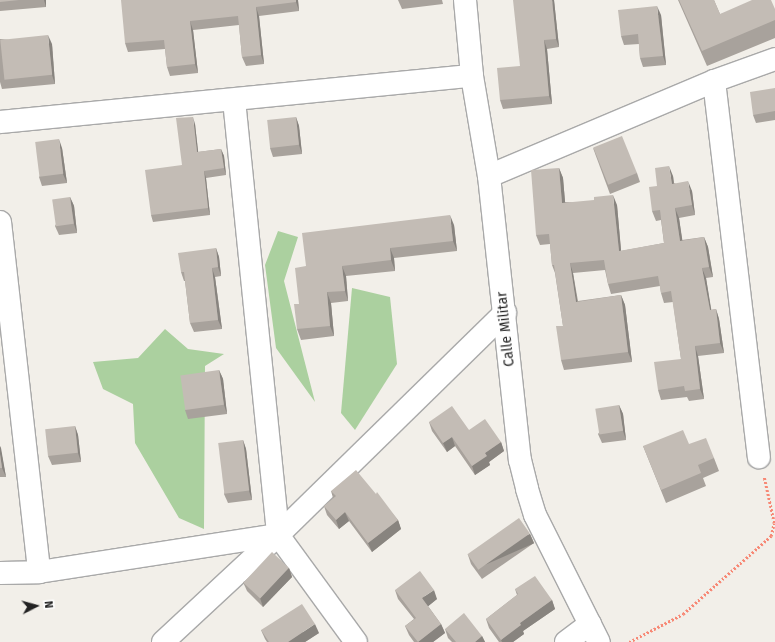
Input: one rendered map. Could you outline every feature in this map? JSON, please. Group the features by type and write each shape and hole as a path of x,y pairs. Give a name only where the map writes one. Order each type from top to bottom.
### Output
{"street":[{"name":"Calle Militar","path":"465,0 472,76 489,176 520,460 535,515 595,633"},
{"path":"489,176 714,81 775,59"},
{"path":"0,122 472,76"},
{"path":"714,81 759,457"},
{"path":"234,100 278,535 356,642"},
{"path":"0,222 39,572"},
{"path":"163,642 278,535 505,313"},
{"path":"0,573 39,572 278,535"},
{"path":"566,642 595,633"}],"path":[{"path":"629,642 684,614 771,536 774,523 759,457"}],"green space":[{"path":"278,231 298,237 284,281 315,402 276,348 265,265"},
{"path":"352,288 390,297 397,364 355,430 341,413"},
{"path":"165,329 188,349 224,354 205,366 204,529 179,518 135,443 133,404 103,389 93,362 138,358"}],"building":[{"path":"0,0 19,0 0,2"},
{"path":"121,0 296,0 296,2 256,7 261,55 242,57 238,16 190,21 195,64 167,67 164,40 125,43"},
{"path":"513,0 552,0 556,39 544,40 549,96 500,100 497,68 520,66"},
{"path":"679,0 714,0 720,14 752,0 771,0 775,9 775,20 702,51"},
{"path":"657,6 663,56 640,58 638,34 621,36 618,10"},
{"path":"48,35 52,75 4,80 0,40"},
{"path":"775,88 775,111 753,115 750,92"},
{"path":"193,117 197,152 221,149 224,168 204,171 208,208 151,215 145,170 182,165 176,118"},
{"path":"296,117 299,145 270,148 267,120"},
{"path":"622,136 637,173 608,185 593,148"},
{"path":"59,139 63,174 39,177 35,142"},
{"path":"669,166 672,184 688,181 692,205 675,208 680,241 704,237 709,267 702,268 710,310 716,309 720,343 695,346 700,389 685,391 684,386 658,390 654,362 681,359 671,291 661,293 658,276 608,284 604,260 570,263 576,302 621,295 628,352 561,360 556,326 563,326 554,265 552,265 549,234 536,235 531,170 559,168 562,203 594,200 594,197 613,195 619,251 664,243 660,210 652,211 649,187 657,186 655,168"},
{"path":"70,197 74,224 56,226 52,200"},
{"path":"450,215 453,241 390,248 391,260 342,266 345,291 327,292 330,326 297,329 294,304 299,304 295,268 306,266 302,233"},
{"path":"216,248 218,267 212,268 218,320 190,323 184,272 181,272 178,253"},
{"path":"219,370 224,405 185,410 180,375"},
{"path":"619,405 623,431 599,434 595,409"},
{"path":"452,406 469,430 485,419 501,442 485,453 487,456 472,466 452,437 443,443 429,422"},
{"path":"75,426 78,453 48,456 45,429"},
{"path":"683,430 689,444 706,438 714,458 698,465 701,473 661,490 643,446"},
{"path":"243,440 249,491 224,494 218,443"},
{"path":"0,454 2,468 0,468"},
{"path":"356,470 376,494 377,492 398,520 368,543 345,512 336,520 324,506 336,496 331,491"},
{"path":"519,518 530,534 478,570 467,554"},
{"path":"272,552 289,568 260,598 243,583"},
{"path":"420,571 434,590 422,598 441,624 418,642 405,626 416,618 395,590"},
{"path":"535,576 552,600 520,623 521,625 501,640 486,619 518,594 515,589"},
{"path":"302,604 315,624 288,642 269,642 261,630"},
{"path":"464,613 482,636 475,642 456,642 445,629"}]}
